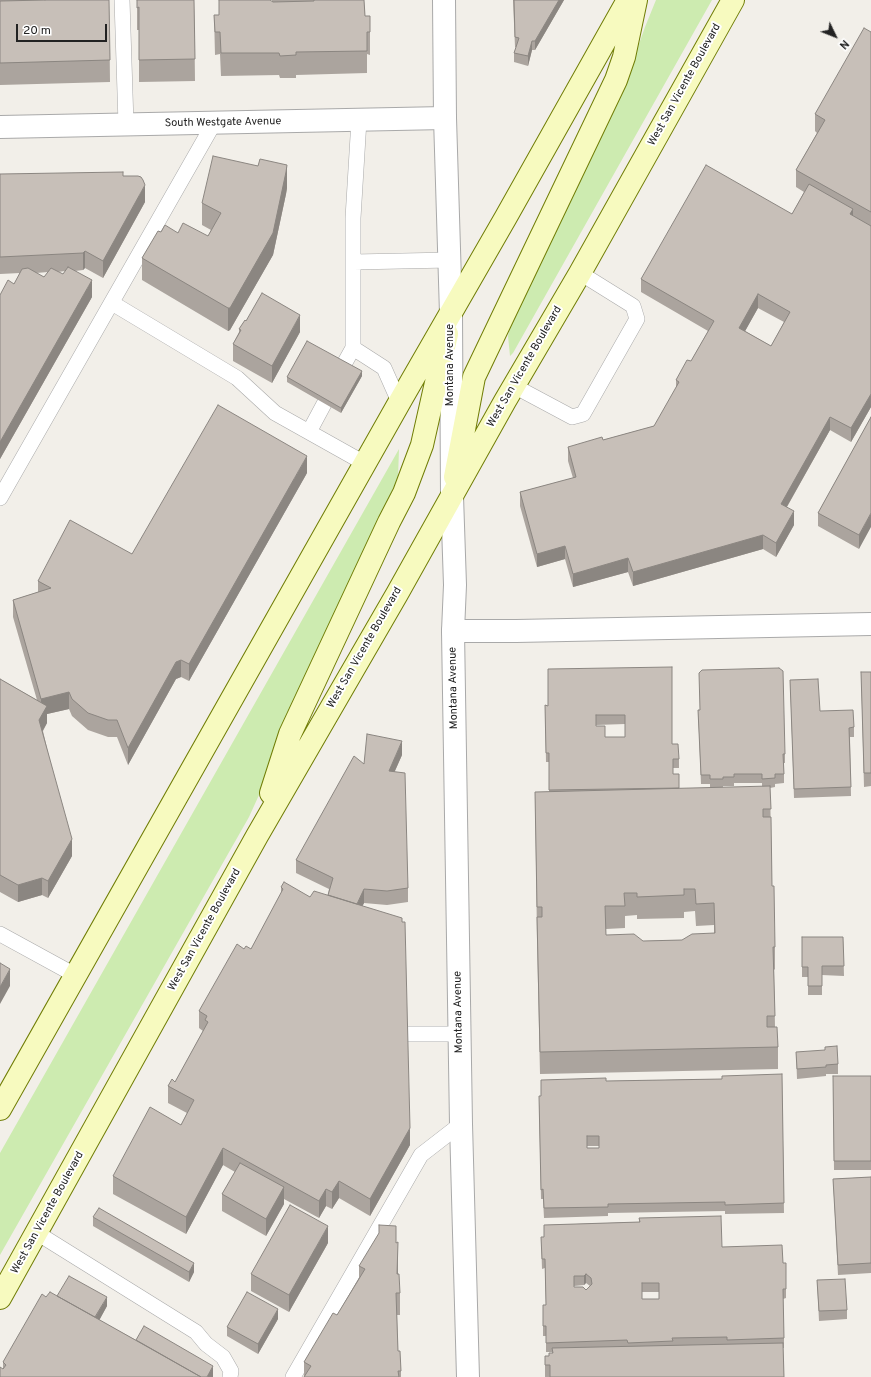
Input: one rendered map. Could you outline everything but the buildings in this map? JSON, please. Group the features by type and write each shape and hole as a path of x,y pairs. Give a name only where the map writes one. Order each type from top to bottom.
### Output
{"main road":[{"path":"0,1109 628,0"},
{"path":"452,496 474,377 616,80 624,57 636,0"},
{"name":"West San Vicente Boulevard","path":"0,1298 257,836 580,273 733,0"},
{"path":"257,836 290,734 404,493 420,452 451,314"}],"street":[{"name":"Montana Avenue","path":"444,0 445,118 451,314 452,496 455,585 453,631 459,1034 468,1377"},
{"name":"South Westgate Avenue","path":"0,128 445,118"},
{"path":"453,631 871,624"}],"lane":[{"path":"122,0 126,124"},
{"path":"343,366 353,348 353,218 359,120"},
{"path":"0,498 214,123"},
{"path":"354,262 450,260"},
{"path":"514,386 572,417 583,414 637,319 633,306 580,273"},
{"path":"112,303 237,378 275,413 366,464"},
{"path":"353,348 384,368 400,404"},
{"path":"309,432 324,404"},
{"path":"0,934 75,975"},
{"path":"408,1034 459,1034"},
{"path":"293,1377 421,1155 461,1124"},
{"path":"37,1233 196,1332 206,1344 223,1358 231,1371 230,1377"}],"green space":[{"path":"656,0 712,0 510,356 508,336 510,327 629,72"},
{"path":"399,449 398,478 282,727 259,795 249,817 0,1255 0,1153"}]}
